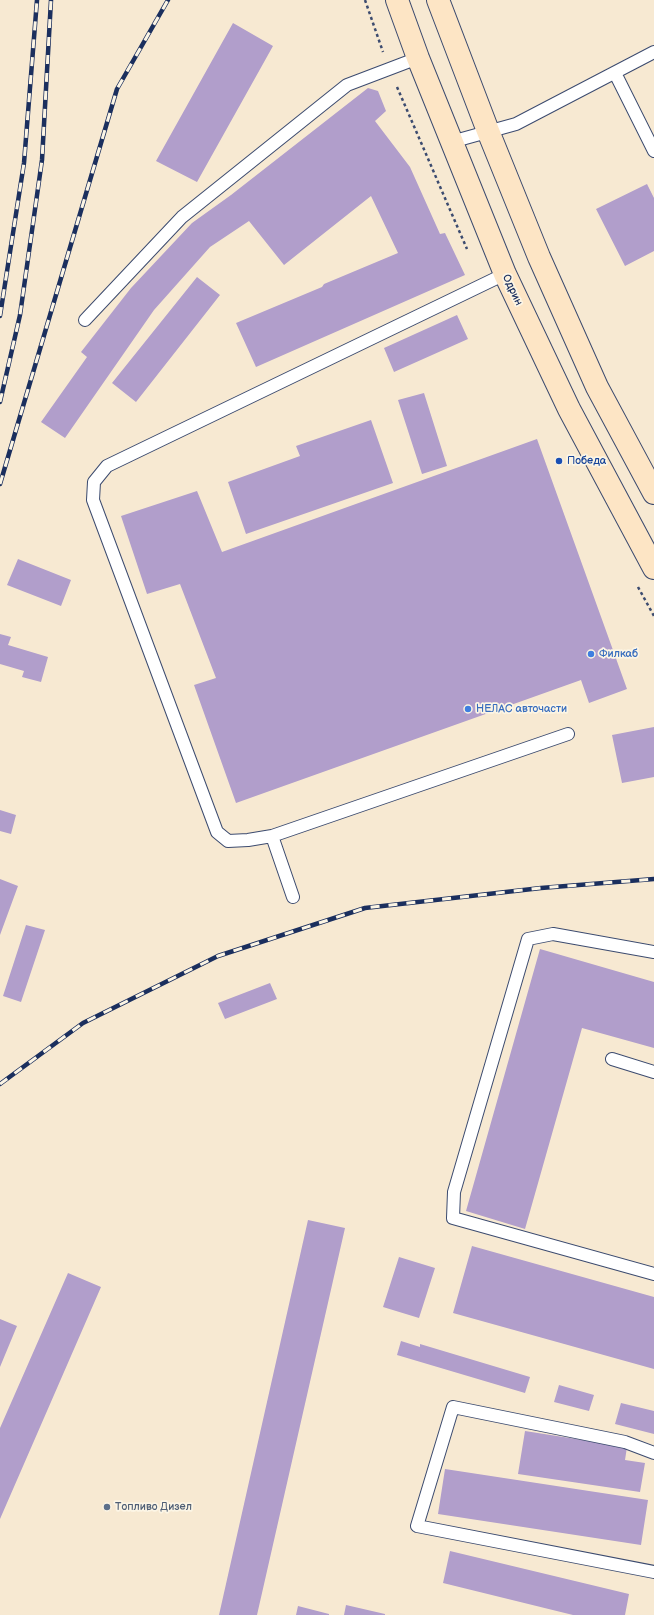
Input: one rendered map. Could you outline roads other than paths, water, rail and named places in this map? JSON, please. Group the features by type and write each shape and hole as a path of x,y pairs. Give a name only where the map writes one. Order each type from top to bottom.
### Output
{"main road":[{"name":"Одрин","path":"397,0 451,142 505,274 569,409 654,568"},
{"path":"438,0 539,257 597,387 654,493"}],"lane":[{"path":"451,142 488,130 516,124 654,52"},
{"path":"85,320 182,216 347,85 418,58"},
{"path":"615,73 654,151"},
{"path":"505,274 107,466 94,482 93,500 217,832 228,841 248,840 272,836 568,734"},
{"path":"272,836 293,897"},
{"path":"654,952 553,934 528,939 454,1192 453,1218 654,1274"},
{"path":"612,1059 654,1072"},
{"path":"654,1453 625,1442 453,1408 417,1526 654,1572"}],"railway":[{"path":"0,316 24,163 37,0"},
{"path":"0,402 20,315 42,160 51,0"},
{"path":"0,484 117,89 168,0"},
{"path":"0,1084 83,1023 218,956 365,908 541,888 654,879"}],"place":[{"name":"Победа","path":"559,461"},
{"name":"Филкаб","path":"591,654"},
{"name":"НЕЛАС авточасти","path":"468,709"},
{"name":"Топливо Дизел","path":"107,1507"}]}
